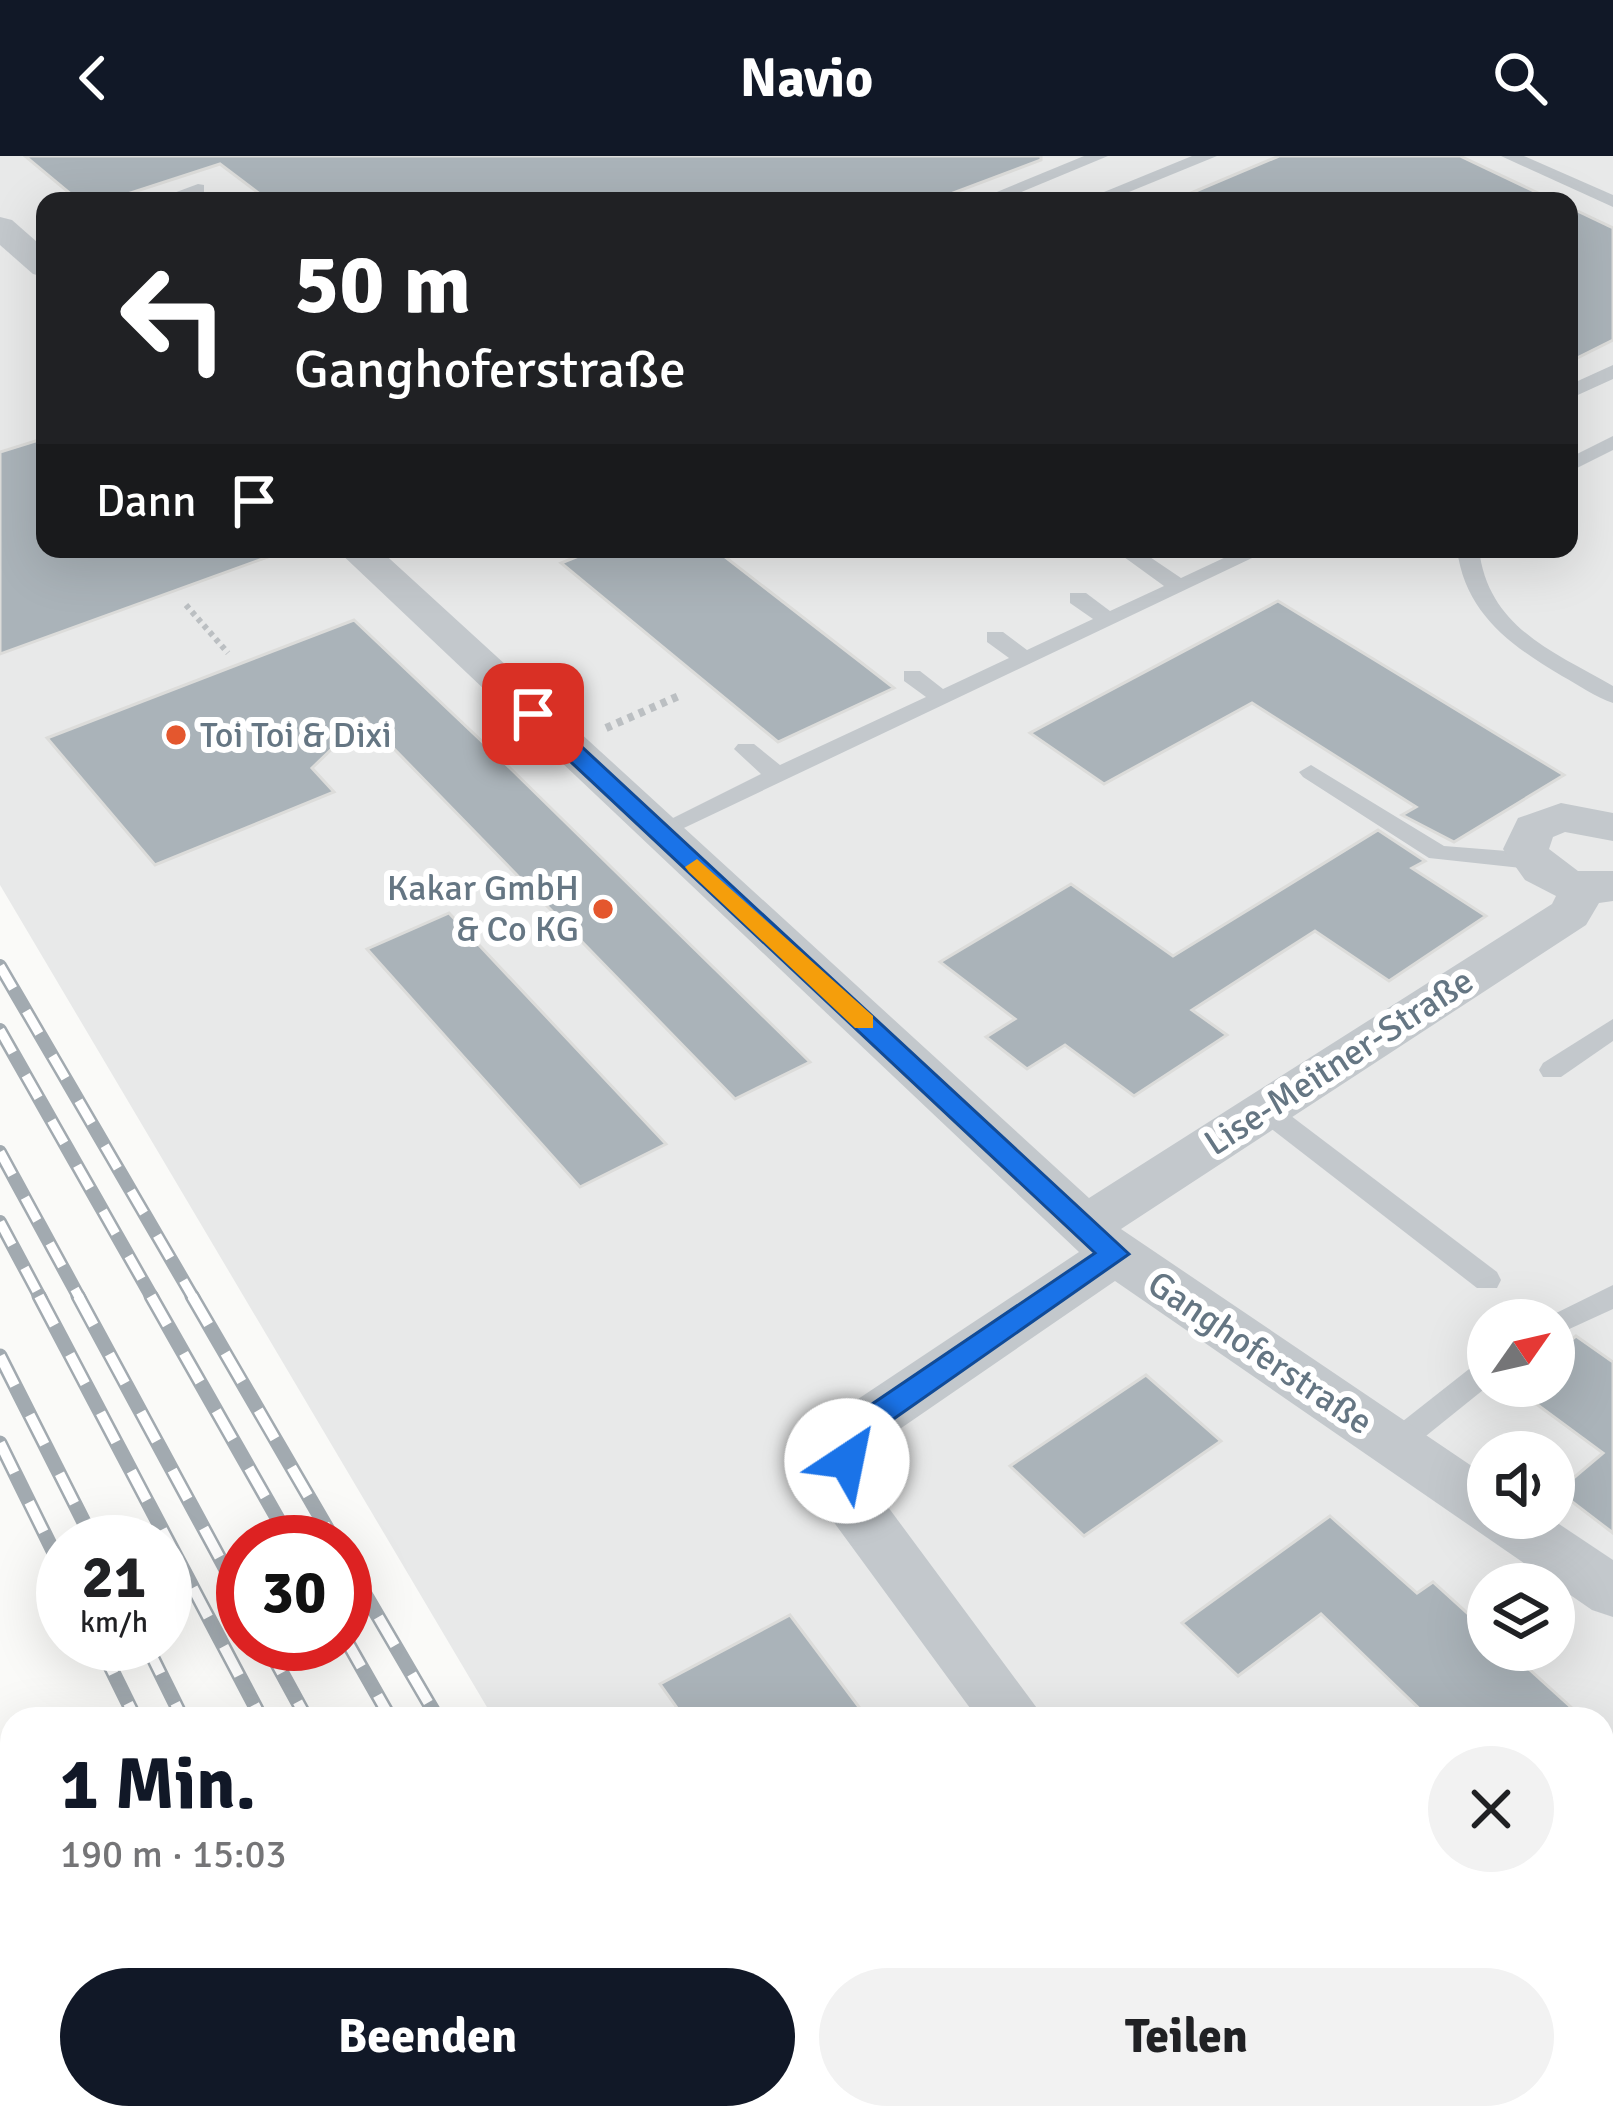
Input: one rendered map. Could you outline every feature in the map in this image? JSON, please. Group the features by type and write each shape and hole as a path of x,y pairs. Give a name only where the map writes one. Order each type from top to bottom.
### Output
{"street":[{"name":"Ganghoferstraße","path":"366,558 1099,1241 1467,1493"},
{"path":"1531,861 1527,838 1546,821 1580,817 1613,826"},
{"name":"Lise-Meitner-Straße","path":"1531,861 1553,878 1599,887"},
{"name":"Lise-Meitner-Straße","path":"1005,1707 842,1489 851,1433 1265,1110 1569,914 1599,887"},
{"path":"1535,1539 1613,1592"}],"lane":[{"path":"1007,192 1099,156"},
{"path":"1114,192 1208,156"},
{"path":"1510,156 1613,202"},
{"path":"188,192 198,189"},
{"path":"1578,388 1613,370"},
{"path":"1578,461 1613,442"},
{"path":"1137,558 1180,587"},
{"path":"658,830 1241,558"},
{"path":"1470,558 1478,600 1510,632 1613,696"},
{"path":"1078,598 1108,619"},
{"path":"995,637 1023,658"},
{"path":"912,676 941,698"},
{"path":"746,749 777,775"},
{"path":"1311,772 1438,853 1531,861"},
{"path":"1552,1070 1613,1028"},
{"path":"1265,1110 1487,1280"},
{"path":"1575,1314 1613,1295"},
{"path":"1395,1444 1467,1387"}],"path":[{"path":"186,605 228,653"},
{"path":"598,731 681,694"}],"shaded area":[{"path":"0,156 1613,156 1613,1707 487,1707 0,885"}],"building":[{"path":"25,156 1041,156 1041,160 956,192 257,192 220,164 134,192 68,192"},
{"path":"1279,156 1460,156 1536,192 1193,192"},
{"path":"1578,211 1613,228 1613,340 1578,358"},
{"path":"36,441 36,558 265,558 0,654 0,452"},
{"path":"574,558 727,558 894,688 778,742 561,563"},
{"path":"1278,601 1564,775 1454,842 1402,815 1416,807 1252,703 1104,784 1030,733"},
{"path":"354,620 810,1062 735,1099 364,718 312,768 334,792 155,865 47,738"},
{"path":"1378,830 1425,861 1412,868 1486,916 1389,981 1315,931 1192,1010 1227,1035 1134,1096 1065,1045 1027,1069 986,1037 1015,1019 940,962 1071,884 1173,956"},
{"path":"449,913 666,1144 580,1187 367,949"},
{"path":"1575,1337 1613,1362 1613,1533 1575,1504 1575,1477 1603,1453 1541,1407 1575,1407"},
{"path":"1146,1375 1221,1441 1084,1536 1010,1466"},
{"path":"1330,1516 1417,1593 1433,1582 1467,1613 1467,1671 1531,1671 1571,1707 1418,1707 1321,1614 1238,1676 1182,1623"},
{"path":"790,1615 859,1707 676,1707 660,1684"}],"railway":[{"path":"0,966 194,1299"},
{"path":"0,1030 153,1299"},
{"path":"0,1152 80,1299"},
{"path":"0,1222 41,1299"},
{"path":"39,1296 256,1707"},
{"path":"78,1296 216,1551"},
{"path":"151,1296 276,1515"},
{"path":"192,1296 319,1515"},
{"path":"0,1356 80,1515"},
{"path":"0,1443 36,1516"},
{"path":"372,1606 431,1707"},
{"path":"112,1671 130,1707"},
{"path":"159,1671 177,1707"},
{"path":"281,1671 300,1707"},
{"path":"364,1671 384,1707"}],"slow traffic":[{"path":"697,867 864,1022"}],"place":[{"name":"Toi Toi & Dixi","path":"176,735"},
{"name":"Kakar GmbH & Co KG","path":"603,909"}],"route":[{"path":"533,714 1114,1254 851,1433 847,1461"}]}
